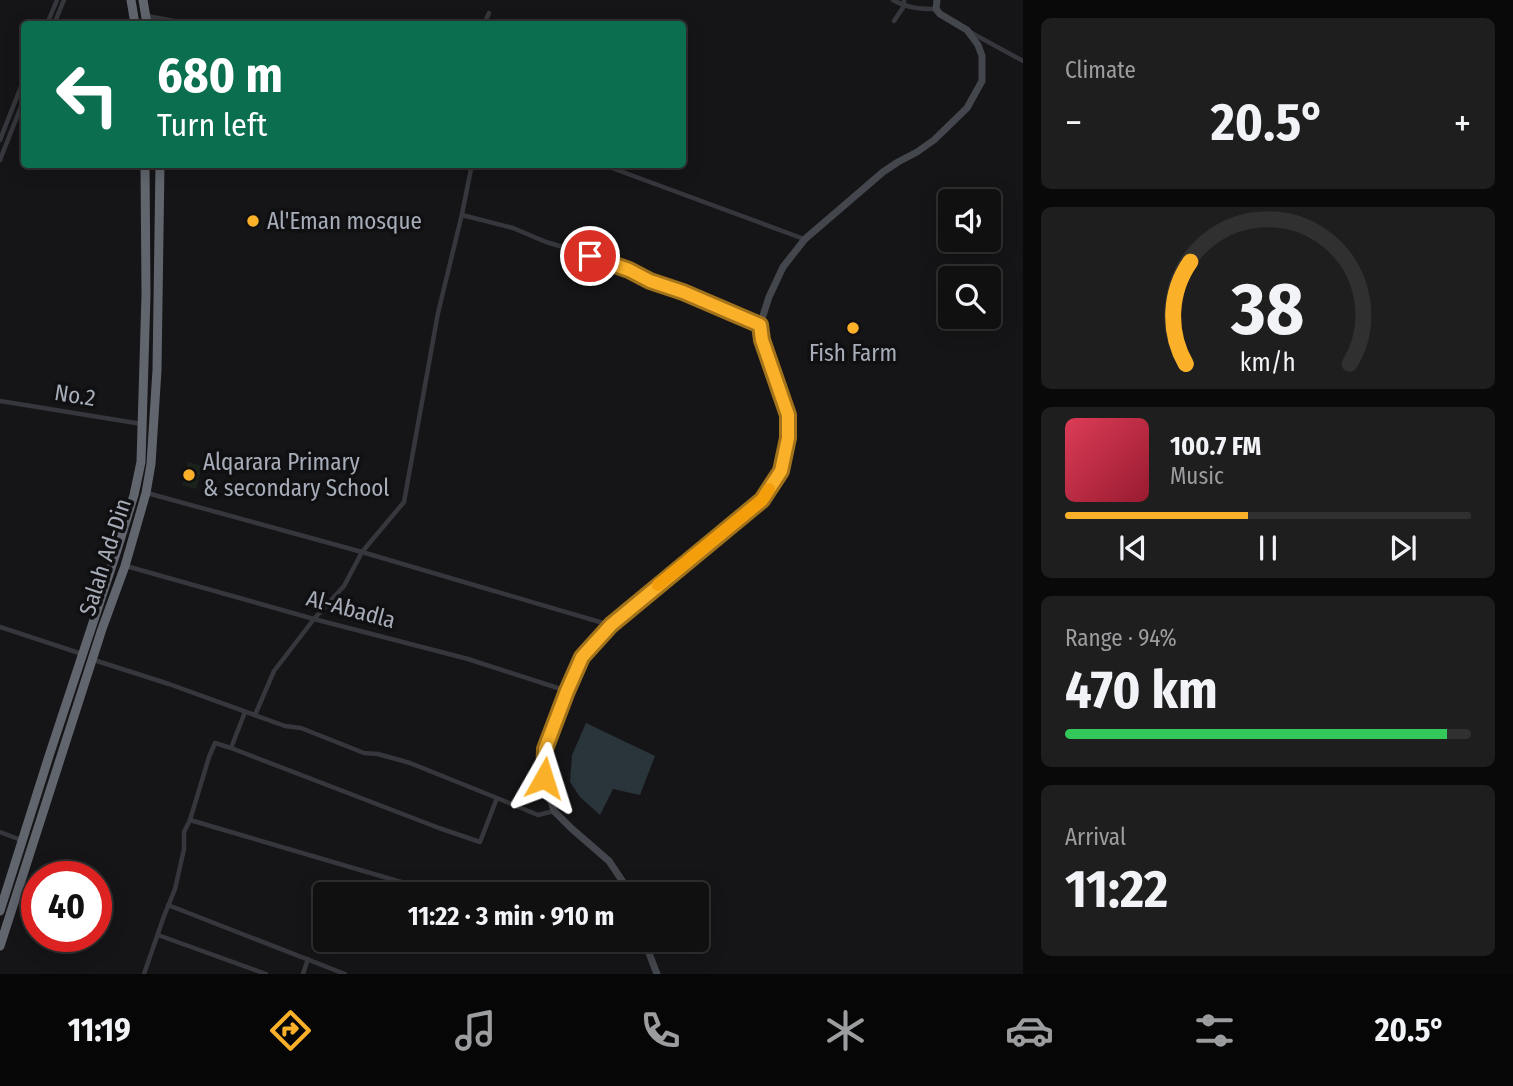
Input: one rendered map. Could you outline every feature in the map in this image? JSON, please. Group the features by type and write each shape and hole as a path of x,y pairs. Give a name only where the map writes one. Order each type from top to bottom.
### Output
{"highway":[{"path":"131,0 134,21"},
{"path":"145,0 147,20"},
{"name":"Salah Ad-Din","path":"0,911 4,884 14,864 107,582 134,495 141,462 146,295 145,168"},
{"name":"Salah Ad-Din","path":"28,861 125,566 146,493 151,464 157,370 160,168"},
{"path":"145,183 152,177 160,182"},
{"path":"107,582 116,581 118,586"},
{"path":"98,606 103,612 109,611"},
{"path":"14,864 21,865"},
{"name":"Salah Ad-Din","path":"0,946 21,882"}],"street":[{"path":"48,21 57,0"},
{"path":"55,21 64,0"},
{"path":"893,0 924,9 937,4 940,14 1023,61"},
{"path":"894,21 904,3"},
{"path":"485,21 489,13"},
{"path":"623,882 609,861 554,811 544,778 545,749 567,691 582,657 611,625 762,500 781,471 788,438 788,415 762,340 760,325 769,297 780,274 805,239 883,172 934,140 967,108 982,80 983,68 978,45 967,30"},
{"path":"0,140 21,87"},
{"path":"0,160 21,107"},
{"path":"255,715 274,671 314,619 344,586 362,552 404,502 438,313 471,168"},
{"path":"612,168 805,239"},
{"path":"462,215 513,228 616,265 760,325"},
{"name":"No.2","path":"0,401 143,425"},
{"path":"146,493 362,552 611,625"},
{"name":"Al-Abadla","path":"125,566 468,659 567,691"},
{"path":"0,627 83,654"},
{"path":"93,659 364,753 410,763 538,815 554,811"},
{"path":"231,748 245,712"},
{"path":"144,974 175,889 184,849 184,832 215,743 480,842 498,798"},
{"path":"190,820 401,882"},
{"path":"0,832 22,840"},
{"path":"168,905 345,974"},
{"path":"158,935 266,974"},
{"path":"649,952 657,974"},
{"path":"303,974 308,959"}],"shaded area":[{"path":"188,462 202,466 196,489 182,485"},
{"path":"586,723 655,756 640,795 613,789 600,815 580,797 570,782 572,755"}],"slow traffic":[{"path":"658,585 762,500 769,489"}],"place":[{"name":"Al'Eman mosque","path":"253,221"},
{"name":"Fish Farm","path":"853,328"},
{"name":"Alqarara Primary & secondary School","path":"189,475"}],"route":[{"path":"544,778 545,749 582,657 611,625 762,500 781,471 788,438 788,415 762,340 760,325 590,256"}]}
